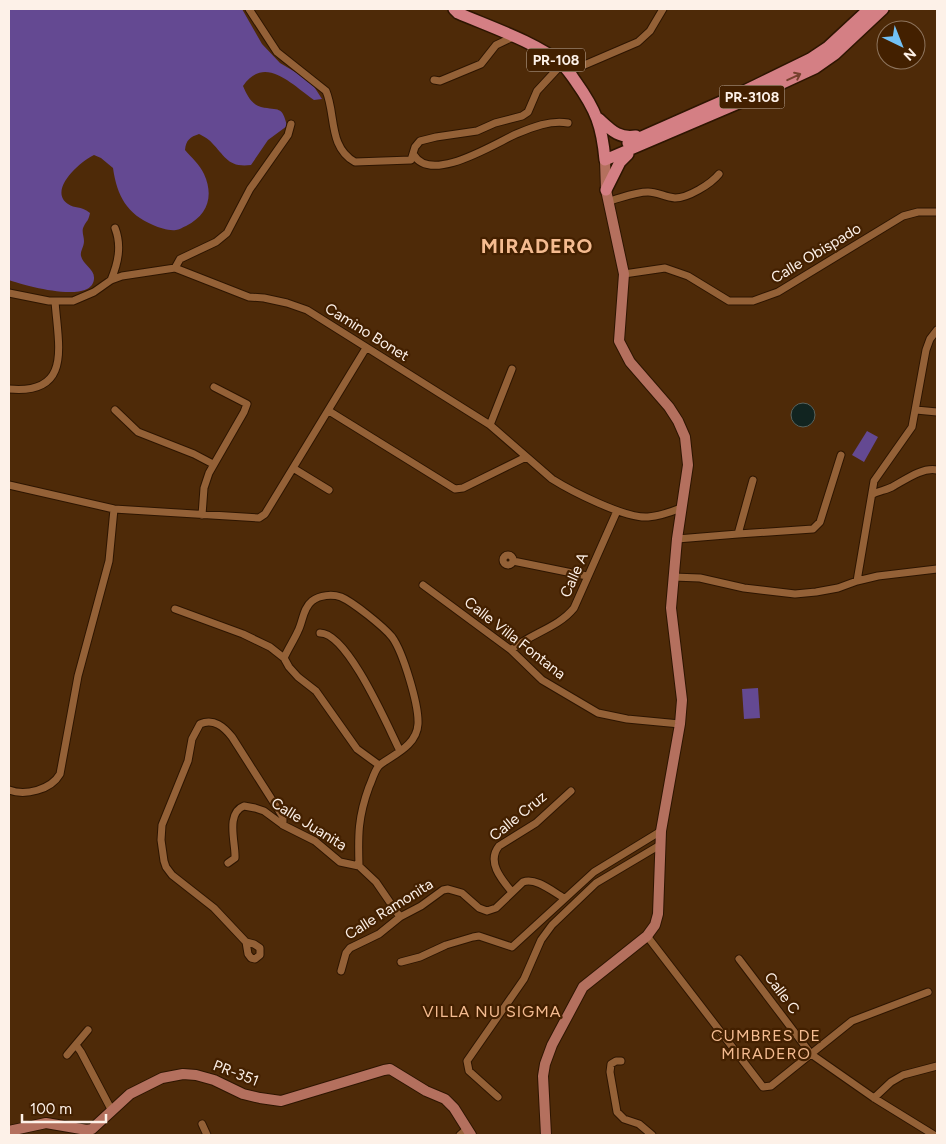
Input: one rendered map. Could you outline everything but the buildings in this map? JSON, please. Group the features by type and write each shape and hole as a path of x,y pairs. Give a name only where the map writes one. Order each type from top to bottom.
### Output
{"main road":[{"name":"PR-108","path":"454,9 458,13 535,47 565,68 590,101 603,137 608,196 624,274 619,340 630,362 669,407 685,437 688,465 673,577 671,608 682,700 680,724 661,831 658,914 655,925 647,936 583,987 552,1044 543,1076 546,1135"},
{"name":"PR-3108","path":"605,157 643,135 730,98 810,59 828,47 869,9"},
{"name":"PR-3108","path":"605,157 636,147 815,68 834,54 883,9"},
{"path":"597,118 615,134 622,137 628,138 643,135"},
{"path":"608,196 620,162 636,147"},
{"name":"PR-351","path":"9,1131 46,1123 87,1130 98,1124 130,1094 143,1086 162,1078 183,1074 206,1077 243,1094 281,1101 390,1069 426,1091 445,1099 454,1108 466,1133"}],"street":[{"path":"249,9 277,52 326,91 329,97 335,135 341,148 351,159 359,162 411,160 415,147 420,141 477,131 495,123 522,116 528,112 537,91 565,68 638,42 650,30 663,9"},
{"path":"434,80 440,81 481,64 496,45 513,37"},
{"path":"414,155 417,160 426,165 441,166 486,150 544,124 568,123"},
{"path":"175,268 180,259 216,242 227,232 250,189 288,135 291,124"},
{"path":"608,196 650,192 675,198 684,196 712,182 719,174"},
{"name":"Calle Obispado","path":"624,274 665,268 688,276 729,301 753,301 778,292 903,216 918,212 937,212"},
{"path":"111,280 119,256 119,239 115,228"},
{"name":"Camino Bonet","path":"9,293 56,301 73,301 122,276 175,268 249,297 280,301 307,310 490,425 562,486 617,511 637,517 648,518 663,515 682,508"},
{"path":"9,389 24,391 39,387 46,383 56,370 58,360 56,301"},
{"path":"857,581 874,481 910,432 916,410 926,350 933,334 937,330"},
{"path":"9,485 114,509 255,519 262,517 329,411 366,348"},
{"path":"490,425 512,369"},
{"path":"202,515 204,488 212,464 247,404 214,387"},
{"path":"115,410 138,432 194,454 212,464"},
{"path":"916,410 937,412"},
{"path":"329,411 454,489 463,488 526,457"},
{"path":"678,539 813,529 820,522 841,455"},
{"path":"293,468 329,490"},
{"path":"873,494 922,472 937,470"},
{"path":"738,534 753,480"},
{"path":"9,790 16,792 44,789 54,782 60,774 78,676 109,561 114,509"},
{"name":"Calle A","path":"511,650 567,616 574,608 617,511"},
{"path":"513,561 587,576"},
{"path":"673,577 700,578 744,588 795,594 838,588 857,581 896,573 937,569"},
{"name":"Calle Villa Fontana","path":"423,585 511,650 542,680 598,713 627,719 680,724"},
{"path":"284,658 298,631 306,608 312,601 322,596 340,596 364,613 392,637 403,659 418,724 412,741 379,765 360,816 358,832 359,866"},
{"path":"175,608 263,643 284,658 289,667 316,691 357,749 379,765"},
{"path":"320,633 329,635 354,664 400,751"},
{"path":"246,942 214,908 169,872 162,851 160,832 162,825 188,761 192,739 200,724 207,722 215,723 227,731 282,818 283,825"},
{"name":"Calle Cruz","path":"512,892 496,870 494,862 495,851 499,846 536,823 571,791"},
{"name":"Calle Juanita","path":"228,863 235,858 233,822 240,808 244,806 255,808 264,811 283,825 315,841 340,862 359,866 376,882 400,917"},
{"path":"401,962 420,957 446,945 479,936 512,947 598,868 661,831"},
{"path":"498,1098 469,1071 467,1061 524,979 541,940 552,925 596,883 660,845"},
{"name":"Calle Ramonita","path":"340,971 344,958 350,948 379,934 400,917 448,889 462,893 478,908 487,911 496,908 523,882 531,880 564,898"},
{"path":"647,936 763,1087 771,1086 852,1021 928,992"},
{"name":"Calle C","path":"739,960 811,1054 874,1098 934,1135"},
{"path":"67,1055 88,1030"},
{"path":"76,1045 112,1111"},
{"path":"621,1061 616,1061 612,1064 610,1072 617,1112 624,1119 639,1124 652,1135"},
{"path":"874,1098 891,1082 903,1075 937,1066"},
{"path":"202,1124 207,1135"}],"shaded area":[{"path":"9,9 242,9 262,44 280,63 313,85 322,99 314,100 288,81 269,72 251,77 243,86 250,99 258,106 279,110 287,126 268,140 251,165 232,163 209,140 199,134 189,139 185,150 198,164 204,174 207,182 208,197 207,204 200,216 194,222 177,230 167,230 144,221 130,210 117,187 113,168 94,155 75,169 64,184 62,191 63,198 68,204 90,213 83,228 84,243 81,254 82,259 94,276 90,287 82,291 56,291 9,280"},
{"path":"867,431 878,437 864,462 852,455"},
{"path":"758,688 760,718 744,719 742,689"}],"water":[{"path":"803,403 808,404 814,410 814,420 808,426 803,427 798,426 792,420 791,415 792,410 798,404"}],"district":[{"name":"MIRADERO","path":"537,246"},
{"name":"VILLA NU SIGMA","path":"492,1011"},
{"name":"CUMBRES DE MIRADERO","path":"766,1044"}]}
